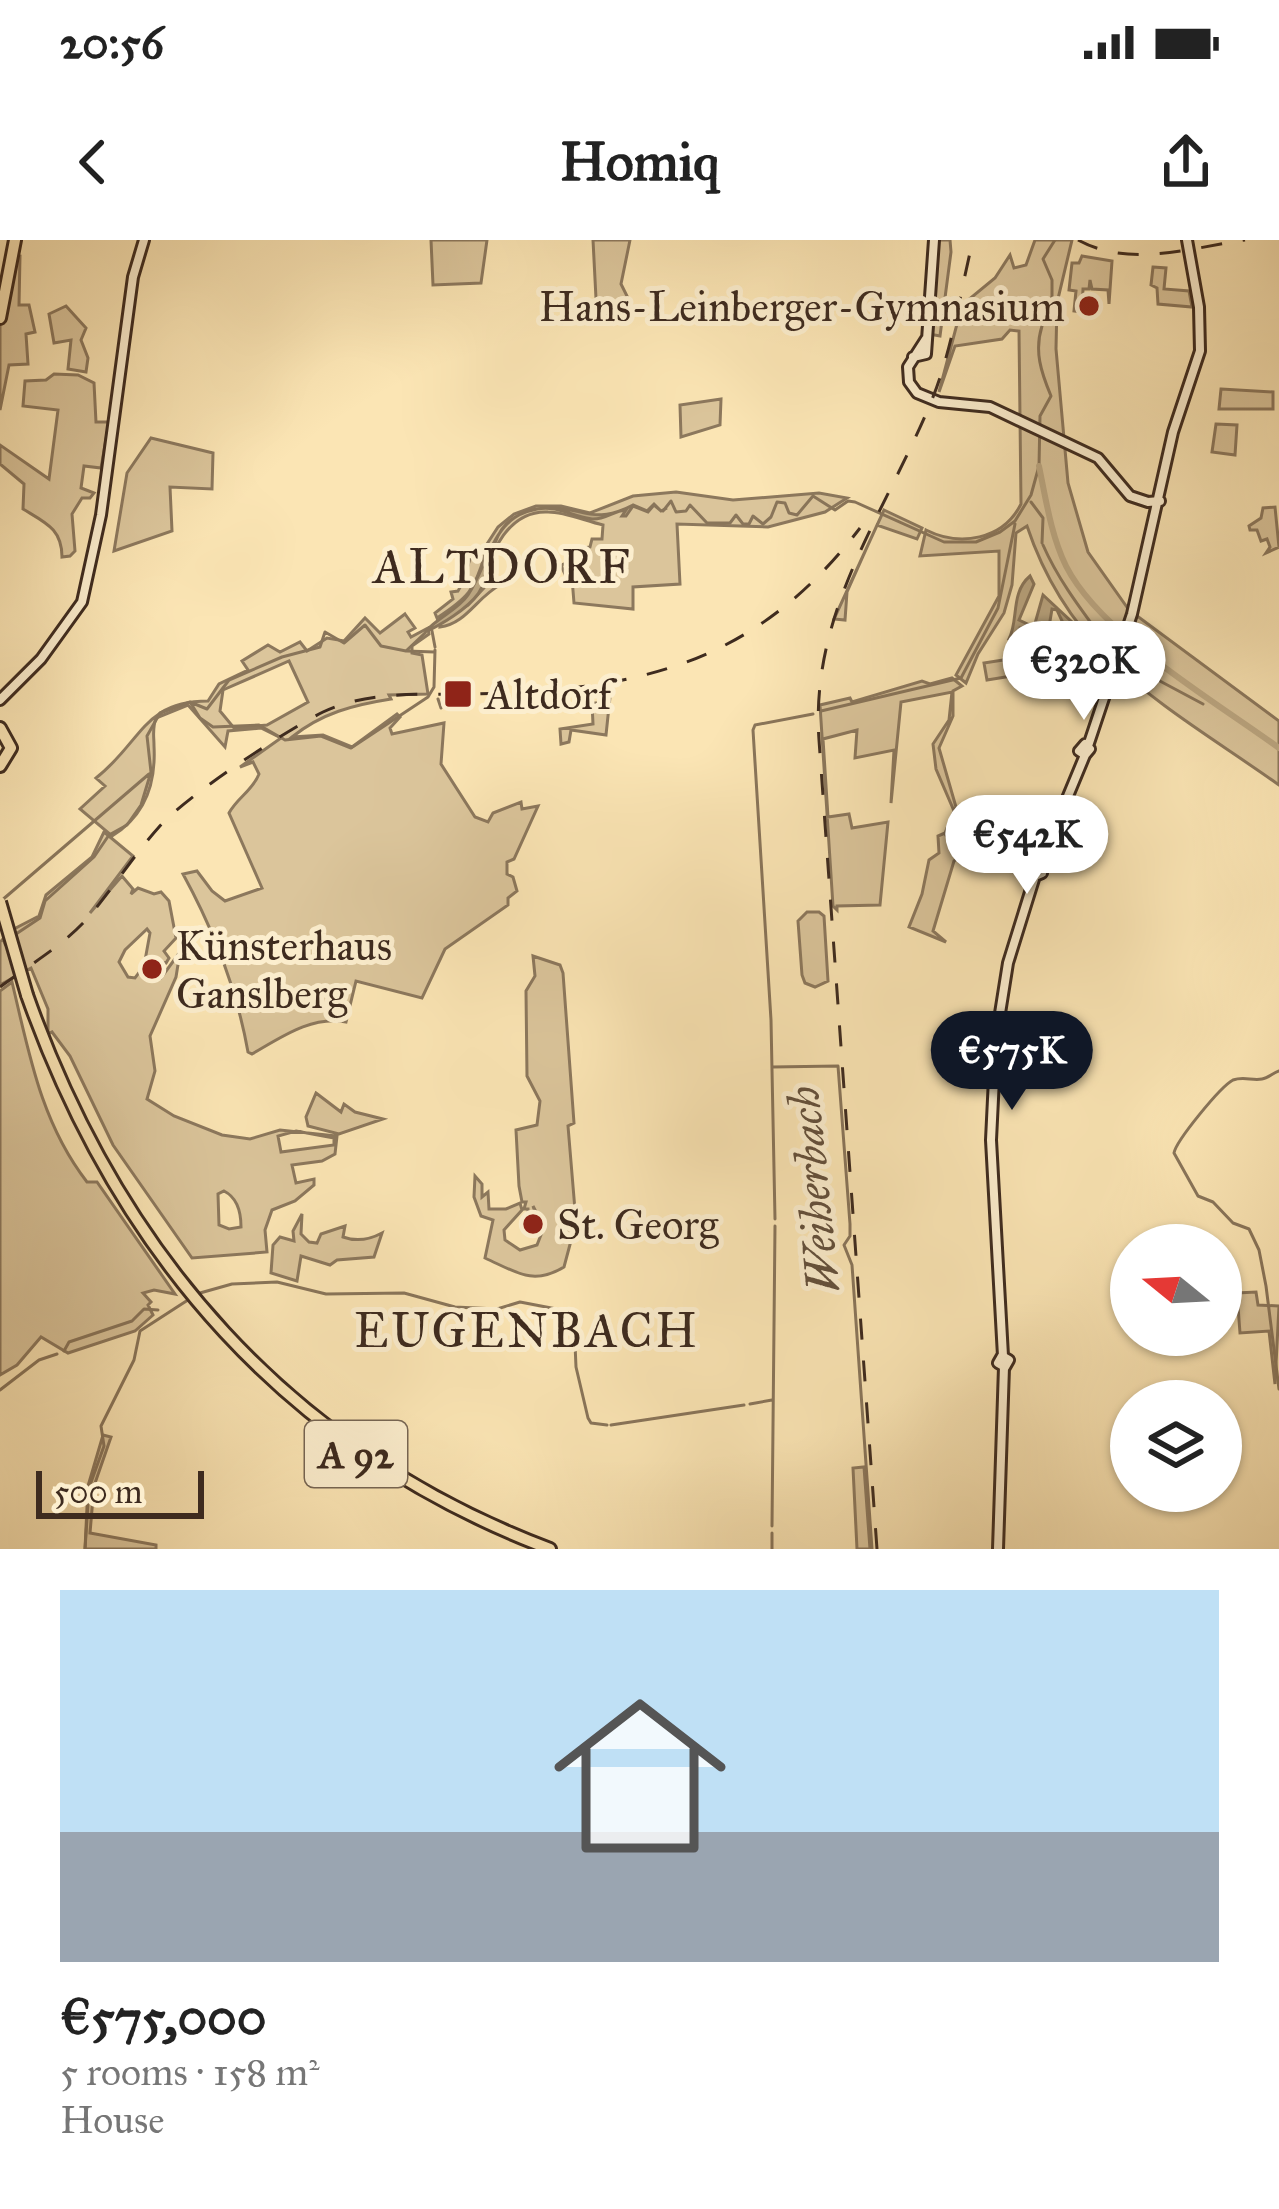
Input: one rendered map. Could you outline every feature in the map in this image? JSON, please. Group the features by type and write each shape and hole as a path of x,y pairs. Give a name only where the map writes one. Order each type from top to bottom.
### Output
{"highway":[{"path":"0,296 13,240"},
{"path":"0,318 13,240"},
{"path":"0,728 11,748 1,764"},
{"name":"A 92","path":"0,902 25,995"},
{"name":"A 92","path":"0,919 25,995 89,1142 169,1272 205,1316 286,1399 362,1458 456,1513 537,1549"},
{"name":"A 92","path":"205,1316 289,1396 376,1461 468,1514 550,1549"}],"main road":[{"path":"0,700 41,659 77,601 97,539 131,292 144,240"},
{"path":"934,240 926,339 907,374 920,395 939,402 986,405 1104,463 1127,494 1159,501"},
{"path":"998,1549 1004,1367 1009,1361 1003,1356 991,1140 996,1037 992,1030 998,1026 1008,963 1035,876 1032,868 1039,866 1132,614 1175,425 1200,346 1199,307 1186,240"}],"shaded area":[{"path":"431,240 487,240 481,283 433,285"},
{"path":"593,240 630,240 621,284 628,298 600,321 597,318"},
{"path":"936,240 950,240 951,252 940,336 929,334"},
{"path":"1035,240 1072,240 1057,303 1056,349 1068,483 1088,552 1129,610 1279,721 1279,785 1163,704 1098,647 1046,573 1027,526 1016,533 1012,585 1004,613 966,683 956,675 999,596 999,551 920,556 926,530 953,538 980,537 1003,526 1021,504 1019,331 1010,330 1002,339 955,346 939,392 962,305 995,278 1010,255 1014,268 1026,265"},
{"path":"13,255 20,256 19,305 29,305 35,332 26,334 28,364 9,365 0,410 0,318"},
{"path":"1082,256 1112,261 1109,304 1108,290 1092,289 1090,280 1089,289 1083,289 1082,312 1074,311 1076,291 1069,290 1072,263 1079,263"},
{"path":"1153,267 1166,268 1164,289 1189,291 1192,307 1158,304 1157,288 1151,285"},
{"path":"66,306 86,328 81,340 88,358 86,372 68,369 71,340 54,343 49,314"},
{"path":"54,374 78,375 94,383 96,422 109,422 101,468 84,466 81,488 94,493 82,498 72,514 75,551 62,557 56,533 23,509 24,484 0,464 0,445 49,479 58,410 23,406 25,381 46,380"},
{"path":"1221,389 1273,392 1273,409 1219,409"},
{"path":"721,399 720,425 681,437 680,405"},
{"path":"1216,424 1237,425 1235,455 1212,452"},
{"path":"151,438 213,453 212,489 170,487 172,531 114,551 127,473"},
{"path":"676,492 733,500 819,493 847,498 825,512 768,527 677,524 680,584 633,587 633,609 574,603 572,578 567,579 561,565 569,562 579,566 575,574 580,571 583,548 590,547 592,539 602,539 603,525 562,513 534,513 512,525 496,546 484,578 485,554 469,592 437,618 435,613 461,586 473,552 485,547 514,514 536,506 590,513 633,496"},
{"path":"654,504 661,511 654,505 648,512 633,506 626,516 622,516 626,510 592,519 541,509 596,515 633,505 647,511"},
{"path":"1275,507 1279,547 1266,553 1267,539 1261,541 1257,530 1249,526 1261,518 1263,508"},
{"path":"884,510 922,528 917,539 877,525"},
{"path":"498,535 478,594 425,632 468,595"},
{"path":"872,536 847,592 845,620 834,619"},
{"path":"1030,576 1034,584 1019,620 1034,627 1043,595 1073,623 1064,635 1051,635 1063,623 1052,609 1049,627 1039,638 1020,628 1017,641 1009,639 1017,598"},
{"path":"498,579 500,585 457,621 440,627 441,621 468,605 484,584"},
{"path":"405,614 415,628 408,632 411,637 428,628 429,634 412,646 412,653 422,655 428,694 389,695 391,699 351,707 292,737 323,735 352,747 397,714 400,717 390,728 392,734 444,723 441,764 475,817 488,822 493,813 521,802 522,809 538,806 514,859 507,862 507,874 513,877 517,891 508,898 508,905 445,949 422,998 356,981 346,1022 309,1025 252,1054 223,960 183,874 197,871 225,901 262,888 229,813 259,774 253,762 240,767 281,738 261,728 228,731 225,747 188,705 156,718 150,785 133,819 112,836 80,809 105,786 96,778 156,716 186,703 208,701 219,684 248,670 242,661 268,645 280,652 300,642 307,651 327,638 344,641 365,618 380,633","holes":["289,661 308,702 267,725 234,728 220,711 223,690"]},
{"path":"1016,658 1018,675 987,680 984,663"},
{"path":"952,678 962,686 953,691 953,716 939,748 956,807 946,835 997,854 1005,826 999,854 1002,863 985,866 963,861 961,856 954,861 933,931 946,942 909,927 929,860 939,853 938,836 945,833 954,811 936,769 933,744 949,720 952,692 901,702 891,803 894,750 855,758 857,730 823,739 828,817 849,814 852,828 888,822 880,905 837,906 837,910 833,906 820,705"},
{"path":"610,697 606,735 571,730 569,742 561,744 560,729 593,724 592,703 605,703"},
{"path":"104,832 133,856 90,913 122,876 133,889 131,894 138,888 161,892 169,901 176,938 164,951 169,958 160,962 156,975 161,978 180,952 176,977 150,1036 155,1071 147,1099 174,1116 222,1135 250,1139 294,1131 278,1136 281,1152 334,1145 334,1138 305,1133 337,1136 335,1154 292,1165 296,1183 314,1179 314,1185 295,1201 272,1210 265,1230 267,1252 192,1258 113,1145 70,1056 52,1032 48,1034 48,1009 31,968 0,985 0,942 3,939 5,944 14,936 12,930 39,916 46,895 92,857","holes":["147,929 144,966 135,978 128,977 119,962","224,1191 236,1202 241,1227 219,1225 218,1194"]},
{"path":"807,912 824,916 828,981 815,987 805,983 802,975 798,921"},
{"path":"533,956 560,965 563,973 574,1123 568,1126 576,1222 564,1267 543,1276 515,1272 485,1258 493,1220 481,1216 474,1197 475,1176 482,1184 482,1197 488,1192 489,1209 520,1203 522,1210 504,1230 505,1240 520,1250 537,1245 544,1227 533,1206 539,1224 529,1229 519,1186 516,1130 537,1125 540,1101 527,1076 526,991 535,976"},
{"path":"12,982 39,1086 58,1136 87,1182 97,1182 175,1294 143,1293 153,1315 135,1331 68,1353 41,1337 17,1365 0,1375 0,991"},
{"path":"316,1093 341,1112 344,1104 383,1119 339,1134 308,1126 306,1117"},
{"path":"302,1214 301,1234 309,1242 317,1243 321,1234 345,1226 343,1237 348,1239 382,1233 374,1257 337,1260 330,1265 301,1256 297,1281 271,1273 273,1245 280,1237 294,1241 293,1231"},
{"path":"1256,1292 1258,1305 1279,1306 1275,1384 1269,1331 1242,1333 1242,1293"},
{"path":"103,1435 111,1437 94,1486 90,1533 156,1545 156,1549 85,1549 88,1486"},
{"path":"864,1467 870,1549 857,1549 853,1468"}],"waterway":[{"path":"663,511 671,501 676,512 690,505 707,523 730,523 736,515 743,524 749,524 753,516 763,524 777,502 797,515 813,496 835,510 855,502 944,542 976,542 1000,532 1015,521 1031,495 1039,466 1040,416 1051,396 1040,361 1042,326 1035,314 1052,297 1052,280 1043,259 1055,240"},
{"path":"1039,466 1056,542 1083,592 1132,642 1279,748"},
{"path":"1031,502 1043,518 1042,543"},
{"name":"Weiherbach","path":"821,711 961,678 998,608 1015,524"},
{"path":"1043,545 1113,653"},
{"path":"190,702 207,709 229,680 320,647 325,632 344,643 365,625 381,646 406,651 425,633"},
{"path":"432,631 435,647"},
{"path":"16,934 40,918 45,901 94,857 109,835 127,825 141,805 151,772 147,736 160,713 190,702 213,727 259,725 285,740 321,736 351,748 428,697 434,687 435,650"},
{"path":"407,651 434,652"},
{"path":"1128,664 1203,704"},
{"path":"438,699 441,708"},
{"name":"Weiherbach","path":"775,1219 771,1020 753,730 755,725 813,714"},
{"path":"1,901 149,774"},
{"name":"Weiherbach","path":"772,1067 838,1066 850,1224 844,1245 852,1265 872,1549"},
{"path":"1279,1071 1264,1078 1233,1080 1190,1126 1174,1153 1198,1196 1213,1202 1233,1223 1249,1229 1259,1250 1279,1389"},
{"path":"772,1526 775,1226"},
{"path":"200,1293 232,1284 277,1282 326,1294 404,1293 455,1307 497,1309 520,1302 567,1311 574,1321 576,1367 588,1418 591,1423 607,1425"},
{"path":"85,1549 89,1488 104,1446 101,1426 134,1360 140,1331 191,1298"},
{"path":"64,1351 69,1342 132,1321 144,1309 158,1310"},
{"path":"0,1390 39,1360 57,1354"},
{"path":"750,1404 772,1400"},
{"path":"611,1425 744,1405"},
{"path":"772,1533 772,1549"}],"railway":[{"path":"877,1549 819,693 838,606 938,383 973,240"},
{"path":"1078,240 1118,253 1139,254 1245,240"},
{"path":"0,987 86,920 172,814 237,765 323,712 378,697 590,686 690,661 735,640 779,611 860,528"}],"place":[{"name":"Hans-Leinberger-Gymnasium","path":"1089,306"},
{"name":"Altdorf","path":"458,694"},
{"name":"Künsterhaus Ganslberg","path":"152,969"},
{"name":"St. Georg","path":"533,1224"}],"district":[{"name":"ALTDORF","path":"503,566"},
{"name":"EUGENBACH","path":"527,1330"}]}
